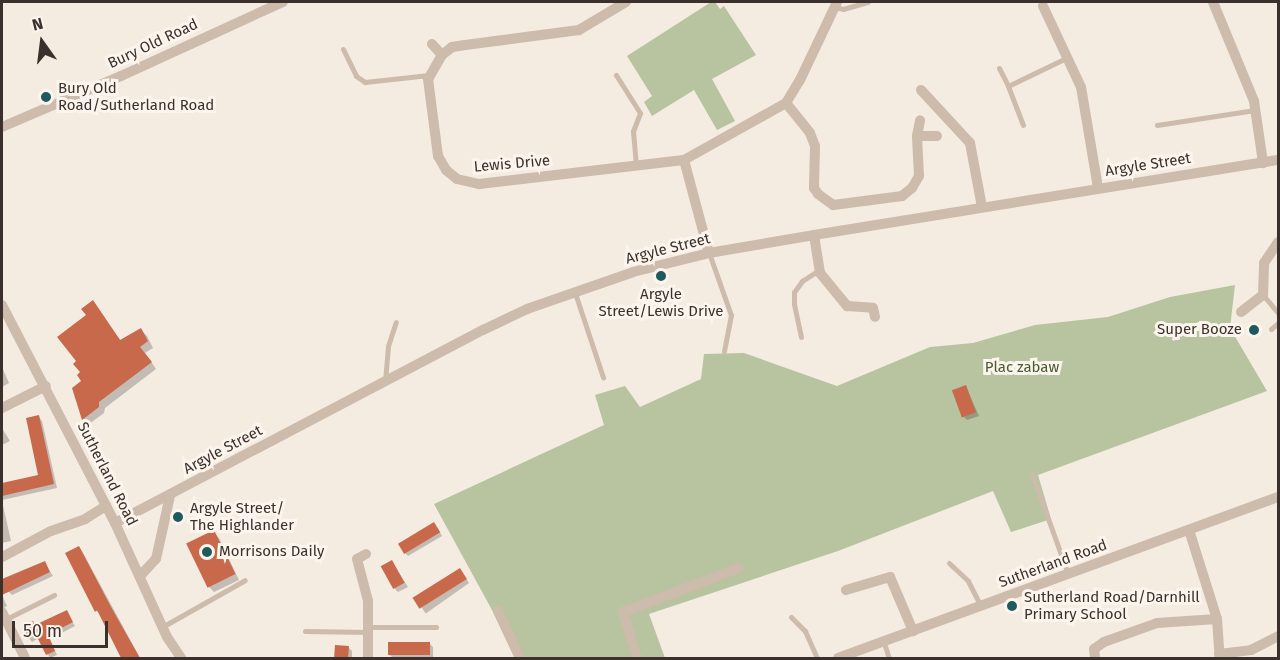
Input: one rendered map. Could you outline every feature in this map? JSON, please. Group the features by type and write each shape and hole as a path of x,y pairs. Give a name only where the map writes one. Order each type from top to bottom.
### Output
{"street":[{"name":"Bury Old Road","path":"2,127 283,2"},
{"path":"429,75 442,55 452,48 579,30 626,2"},
{"path":"1213,2 1256,110 1263,163"},
{"name":"Lewis Drive","path":"429,75 438,156 446,170 457,179 479,184 684,160 786,102 800,80 836,4"},
{"path":"1043,6 1081,87 1098,188"},
{"path":"432,44 442,55"},
{"path":"921,90 970,143 982,207"},
{"path":"786,102 810,133 815,146 814,188 818,194 833,205 902,196 912,189 919,176 917,136 920,120"},
{"path":"917,136 937,136"},
{"path":"684,160 709,253"},
{"name":"Argyle Street","path":"115,523 527,309 633,272 709,253 1278,160"},
{"path":"813,235 819,270 847,306 873,308 875,317"},
{"path":"1241,312 1263,295 1264,263 1278,242"},
{"name":"Sutherland Road","path":"2,305 115,523 162,627 181,658"},
{"path":"2,408 46,386"},
{"path":"140,576 156,559 170,496"},
{"name":"Sutherland Road","path":"838,658 1278,497"},
{"path":"2,557 51,531 85,519 106,506"},
{"path":"1189,530 1217,619 1220,656 1251,650 1278,636"},
{"path":"366,554 357,559 367,590 368,658"},
{"path":"637,658 623,612 740,568"},
{"path":"846,590 890,577 913,632"},
{"path":"498,611 520,658"},
{"path":"3,617 25,658"},
{"path":"1095,658 1094,649 1104,642 1157,623 1217,619"}],"lane":[{"path":"836,4 843,9 868,2"},
{"path":"343,49 356,76 366,82 429,75"},
{"path":"1008,86 1066,58"},
{"path":"999,68 1023,124"},
{"path":"616,75 640,113 633,131 636,165"},
{"path":"1157,125 1256,110"},
{"path":"709,253 731,315 724,351"},
{"path":"801,337 794,304 794,292 802,280 819,270"},
{"path":"575,291 603,377"},
{"path":"1263,295 1278,313"},
{"path":"385,381 388,346 396,322"},
{"path":"1271,329 1278,323"},
{"path":"1032,474 1068,574"},
{"path":"949,563 968,581 981,607"},
{"path":"162,627 245,580"},
{"path":"3,617 54,595"},
{"path":"791,617 805,631 818,658"},
{"path":"304,631 436,627"},
{"path":"884,643 889,658"}],"green space":[{"path":"711,2 715,2 720,9 724,6 756,55 712,79 735,121 717,130 694,90 652,116 644,102 652,96 627,56"},
{"name":"Plac zabaw","path":"1235,285 1230,328 1267,391 1038,475 1051,519 1011,532 993,491 838,551 649,614 665,658 515,658 492,610 434,504 604,425 595,395 625,386 640,407 701,379 704,354 744,353 837,386 930,347 973,343 1035,325 1108,317 1170,297"}],"building":[{"path":"93,300 120,340 141,328 148,341 140,347 152,362 99,402 99,407 82,420 72,388 81,381 77,375 80,372 73,364 76,361 57,337 86,315 81,309"},
{"path":"966,385 976,412 962,417 952,390"},
{"path":"39,415 54,484 2,496 2,483 38,475 26,418"},
{"path":"434,522 440,532 404,554 398,544"},
{"name":"Morrisons Daily","path":"214,530 235,574 208,588 186,544"},
{"path":"79,546 140,658 121,658 97,610 95,612 65,553"},
{"path":"392,560 405,583 393,589 381,566"},
{"path":"45,561 50,572 2,595 2,579"},
{"path":"460,568 467,579 419,609 413,598"},
{"path":"67,610 73,622 48,635 55,651 46,655 36,635 28,639 22,627 33,621 35,625"},
{"path":"388,642 430,642 430,655 388,655"},
{"path":"335,645 349,646 348,658 334,658"}],"place":[{"name":"Bury Old Road/Sutherland Road","path":"46,97"},
{"name":"Argyle Street/Lewis Drive","path":"661,276"},
{"name":"Super Booze","path":"1254,330"},
{"name":"Argyle Street/ The Highlander","path":"178,517"},
{"name":"Morrisons Daily","path":"207,552"},
{"name":"Sutherland Road/Darnhill Primary School","path":"1012,606"}]}
